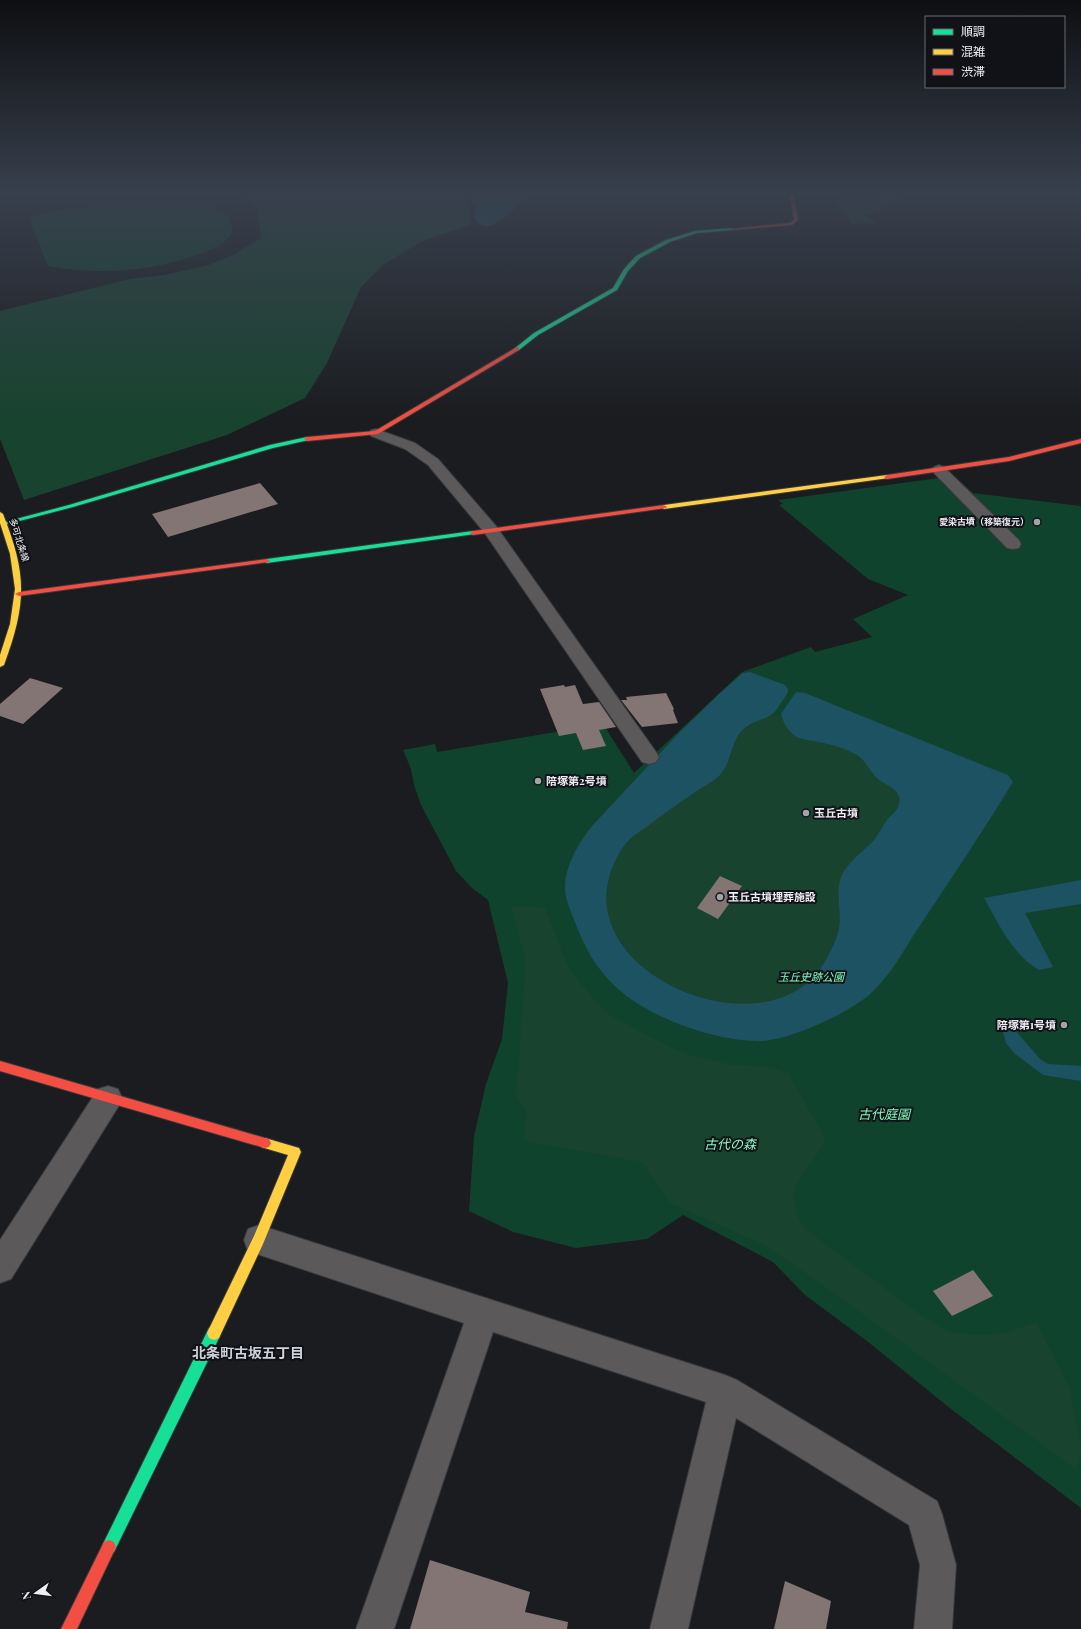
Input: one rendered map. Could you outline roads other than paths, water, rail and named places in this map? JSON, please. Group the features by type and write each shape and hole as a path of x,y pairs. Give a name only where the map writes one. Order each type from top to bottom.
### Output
{"street":[{"path":"376,433 514,351 536,334 615,289 629,267"},
{"path":"2,523 71,506 272,446 313,438 376,433 410,446 432,462 490,529 649,757"},
{"path":"19,594 490,529 1013,460 1051,451 1081,441"},
{"path":"939,470 1012,544"},
{"name":"多可北条線","path":"0,665 12,629 19,594 16,558 2,523"},
{"path":"0,1066 295,1152 259,1240 69,1629"},
{"path":"0,1268 108,1098"},
{"path":"259,1240 725,1392 924,1514 938,1564 933,1629"},
{"path":"375,1629 483,1314"},
{"path":"669,1629 725,1392"}],"water":[{"path":"750,672 785,685 788,689 788,692 777,709 771,715 749,725 741,732 734,744 724,769 717,778 634,835 625,844 612,868 608,881 607,888 610,922 627,951 653,975 686,992 722,1002 758,1003 791,994 817,973 836,940 839,928 839,883 841,877 852,861 874,840 885,822 899,805 898,794 890,786 878,779 863,760 857,755 838,747 800,738 790,732 784,723 781,714 796,692 805,693 1008,775 1013,782 979,837 896,963 876,989 845,1011 815,1026 783,1037 756,1041 720,1037 682,1025 646,1009 617,988 603,974 587,949 568,905 565,888 567,871 570,863 582,840 592,826 678,734 720,693 743,673"},
{"path":"1081,880 1081,904 1025,913 1053,967 1039,970 1021,956 1007,938 984,898"},
{"path":"1007,1028 1012,1028 1015,1030 1040,1059 1048,1064 1081,1066 1081,1081 1043,1075 1014,1053 1006,1043 1003,1032"}],"place":[{"name":"愛染古墳（移築復元）","path":"1037,522"},
{"name":"陪塚第2号墳","path":"538,781"},
{"name":"玉丘古墳","path":"806,813"},
{"name":"玉丘古墳埋葬施設","path":"720,897"},
{"name":"陪塚第1号墳","path":"1064,1025"}],"district":[{"name":"北条町古坂五丁目","path":"248,1353"}],"park label":[{"name":"玉丘史跡公園","path":"811,977"},
{"name":"古代庭園","path":"884,1114"},
{"name":"古代の森","path":"730,1144"}]}
